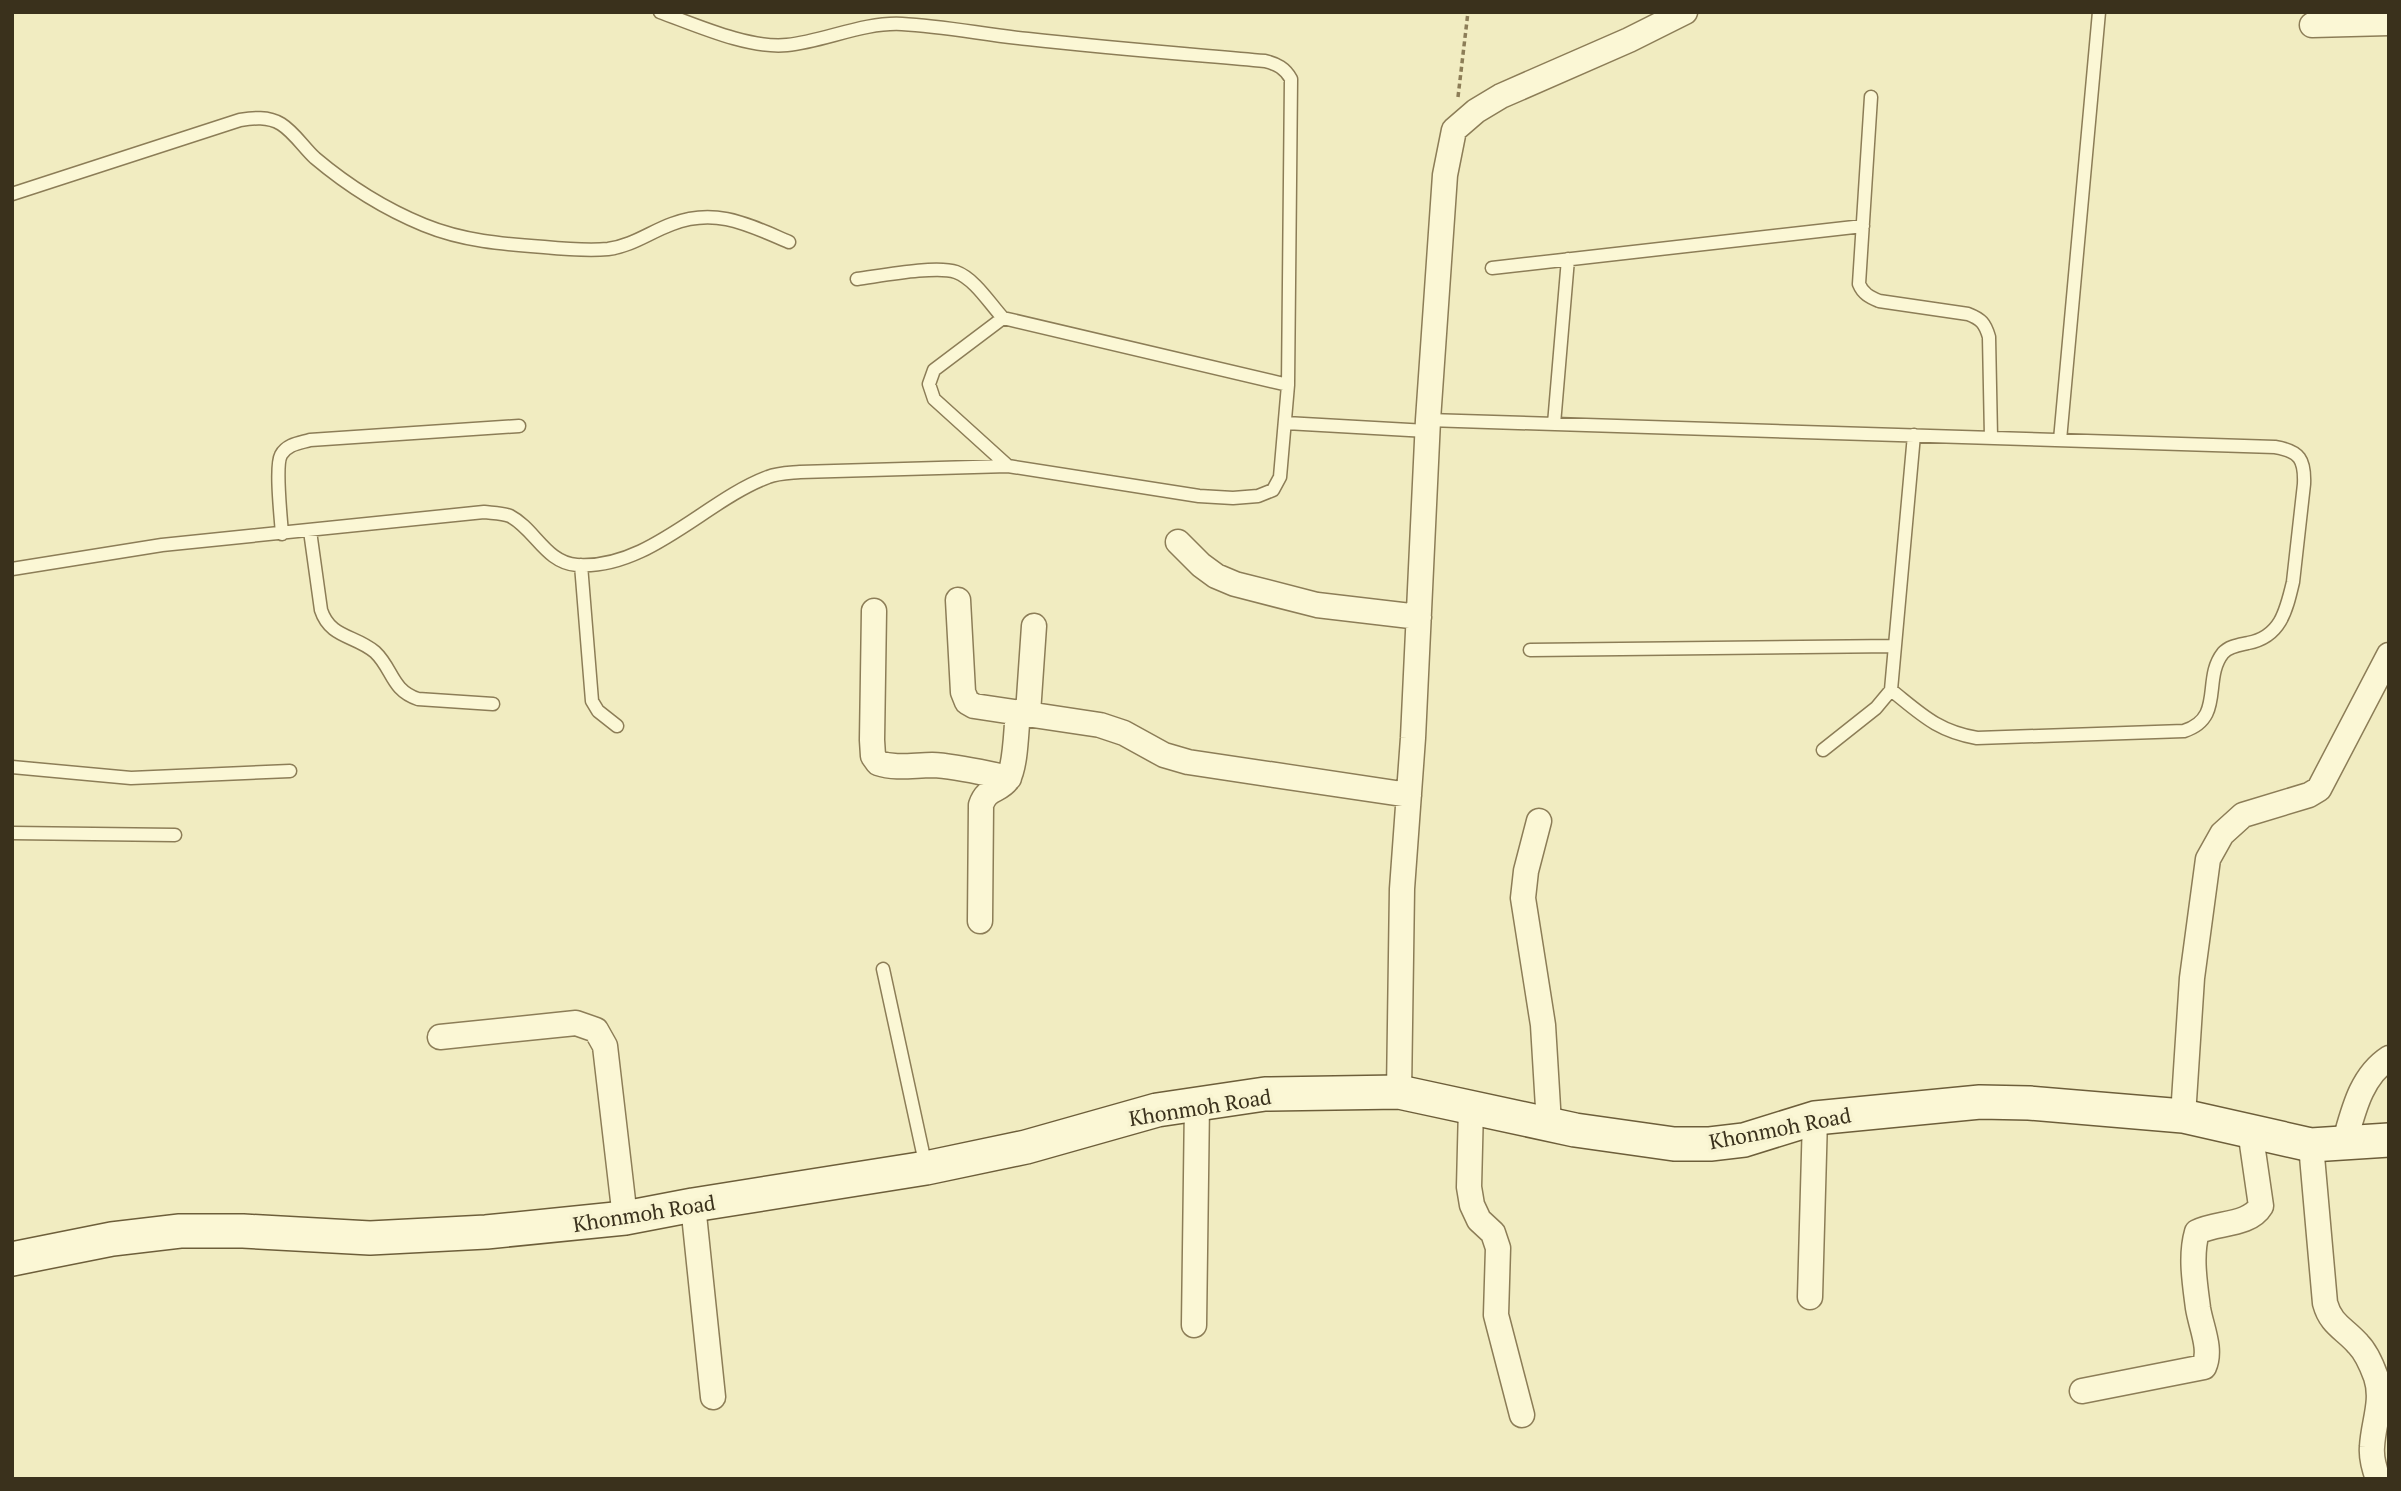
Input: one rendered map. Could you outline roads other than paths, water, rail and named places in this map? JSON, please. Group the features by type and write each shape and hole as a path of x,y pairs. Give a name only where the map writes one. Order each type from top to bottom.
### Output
{"main road":[{"name":"Khonmoh Road","path":"12,1259 112,1239 180,1231 243,1231 370,1238 564,1226 625,1218 926,1168 1026,1147 1157,1110 1265,1094 1399,1092 1549,1124 1674,1144 1744,1140 1815,1118 1980,1102 2029,1103 2183,1116 2311,1145 2389,1140"}],"street":[{"path":"1399,1092 1402,888 1419,617 1427,425 1446,175 1454,130 1476,111 1501,96 1629,40 1685,12"},
{"path":"2312,25 2389,23"},
{"path":"1178,542 1201,565 1216,576 1235,584 1317,605 1419,617"},
{"path":"958,600 962,691 967,702 974,706 1065,718 1112,729 1164,755 1188,762 1409,795"},
{"path":"874,611 872,740 873,756 878,764 932,765 1009,778"},
{"path":"980,921 981,805 984,796 1009,778 1023,713 1034,626"},
{"path":"2183,1116 2192,978 2208,859 2222,834 2243,815 2309,796 2319,789 2389,655"},
{"path":"1539,821 1526,871 1523,898 1543,1025 1549,1124"},
{"path":"440,1037 576,1023 596,1030 604,1046 625,1218"},
{"path":"2344,1144 2367,1079 2389,1058"},
{"path":"1194,1325 1197,1103"},
{"path":"1471,1107 1471,1196 1479,1220 1493,1233 1497,1248 1496,1315 1522,1415"},
{"path":"1810,1297 1815,1118"},
{"path":"2082,1391 2204,1367 2208,1358 2198,1308 2194,1243 2197,1232 2247,1219 2256,1214 2261,1206 2250,1130"},
{"path":"2311,1145 2325,1303 2329,1316 2360,1345 2380,1391 2372,1447 2373,1464 2378,1479"},
{"path":"693,1205 713,1397"}],"lane":[{"path":"12,569 119,550 484,512 507,514 523,524 553,557 567,564 605,564 648,547 742,489 771,476 800,472 1008,466 1199,496 1258,496 1273,490 1280,477 1286,423 1292,87 1287,72 1275,64 898,24 870,27 784,46 736,38 660,12"},
{"path":"2060,440 2099,12"},
{"path":"1871,97 1859,284 1862,291 1879,302 1968,314 1985,324 1989,337 1991,438"},
{"path":"12,194 240,120 260,118 281,124 316,159 371,199 424,225 466,239 584,250 608,249 628,245 674,223 710,215 748,224 789,242"},
{"path":"1492,268 1863,226"},
{"path":"1553,424 1568,259"},
{"path":"857,279 940,270 956,272 969,280 1003,318 1287,385"},
{"path":"1003,318 934,370 929,384 934,399 1008,466"},
{"path":"1286,423 1553,424 2275,446 2290,449 2299,457 2305,469 2304,484 2289,598 2276,628 2268,637 2234,646 2223,653 2217,665 2207,716 2197,727 2184,731 1977,738 1954,734 1936,725 1891,690"},
{"path":"282,534 279,468 281,455 292,444 310,440 519,426"},
{"path":"1824,750 1876,708 1891,690 1914,435"},
{"path":"310,531 321,610 324,621 331,629 374,652 406,695 418,699 493,704"},
{"path":"581,565 592,701 598,711 617,726"},
{"path":"1530,650 1895,646"},
{"path":"12,768 131,778 290,771"},
{"path":"12,833 175,835"},
{"path":"883,969 926,1168"}]}
